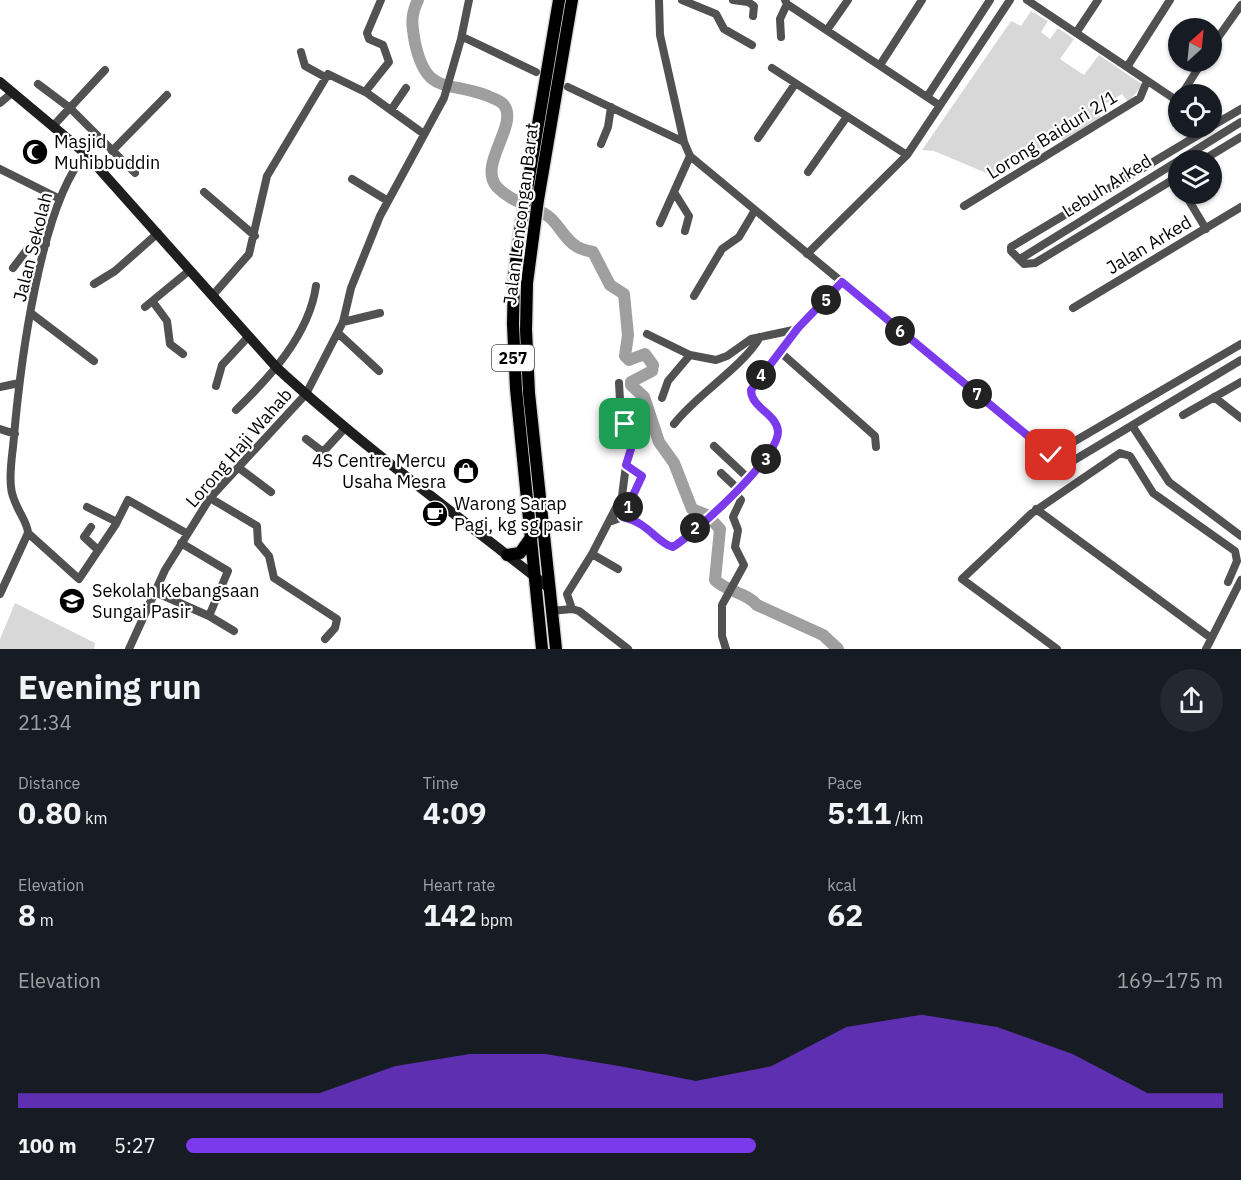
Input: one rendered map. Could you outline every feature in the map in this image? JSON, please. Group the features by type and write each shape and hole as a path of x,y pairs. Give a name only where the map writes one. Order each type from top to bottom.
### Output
{"highway":[{"name":"Jalan Lencongan Barat","path":"542,649 513,355 514,277 527,231 558,0"},
{"name":"Jalan Lencongan Barat","path":"532,199 572,0"},
{"name":"Jalan Lencongan Barat","path":"527,231 527,360 556,649"},
{"path":"507,555 520,553 532,536"}],"main road":[{"path":"0,82 86,154 277,368 345,428 548,587"}],"street":[{"path":"365,92 389,62 383,45 369,39 367,33 381,0"},
{"name":"Lorong Haji Wahab","path":"129,649 154,592 186,533 210,498 306,394 338,333 355,278 388,201 452,79 469,0"},
{"path":"659,0 660,35 684,142 690,156 1060,464 1071,462 1133,427 1213,375 1241,360"},
{"path":"682,0 716,14 724,29 752,45"},
{"path":"734,0 748,2 754,6 753,16"},
{"path":"827,30 848,0"},
{"path":"880,65 922,0"},
{"path":"927,97 990,0"},
{"path":"807,254 907,155 1010,0"},
{"path":"1029,0 1126,67 1168,93"},
{"path":"1076,33 1098,0"},
{"path":"1126,67 1170,0"},
{"path":"781,37 780,19 786,2 939,105"},
{"path":"1222,32 1241,5"},
{"path":"461,39 465,38 536,72"},
{"path":"301,52 305,66 325,77"},
{"path":"772,68 846,118 907,155"},
{"path":"54,125 105,70"},
{"path":"213,295 245,260 255,236 267,176 325,77 332,75 365,92 424,134"},
{"name":"Lorong Baiduri 2/1","path":"964,206 1140,98 1147,81"},
{"path":"38,84 70,108 135,173"},
{"path":"758,138 795,84"},
{"path":"568,87 684,142"},
{"path":"391,110 406,88"},
{"path":"0,104 13,92"},
{"path":"112,151 167,95"},
{"path":"601,144 608,127 611,107"},
{"path":"1222,120 1241,109"},
{"path":"808,172 846,118"},
{"name":"Lebuh Arked","path":"1196,150 1241,122"},
{"path":"1220,150 1241,137"},
{"path":"1168,185 1045,258 1028,265 1011,251 1011,248 1191,138"},
{"name":"Jalan Sekolah","path":"28,533 27,526 12,498 10,484 19,383 46,244 71,173 86,154"},
{"path":"660,223 690,156"},
{"name":"Lebuh Arked","path":"1020,259 1168,166"},
{"path":"0,169 60,199"},
{"path":"352,179 388,201"},
{"path":"204,192 255,236"},
{"path":"674,192 689,216 685,231"},
{"path":"1191,204 1206,229"},
{"name":"Jalan Arked","path":"1073,308 1241,207"},
{"path":"694,296 722,249 739,237 755,210"},
{"path":"94,284 116,271 158,233"},
{"path":"13,268 29,247 46,244"},
{"path":"145,307 190,270"},
{"path":"609,522 623,517 647,526 667,545 673,547 749,479 775,445 778,432 775,421 753,399 751,390 798,328 842,282"},
{"path":"236,410 277,368 313,306 316,286"},
{"path":"153,302 167,321 170,344 183,354"},
{"path":"32,314 94,361"},
{"path":"343,322 358,316 380,314"},
{"path":"647,334 690,355 708,360 722,359 745,342 798,328"},
{"path":"338,333 379,371"},
{"path":"216,386 222,365 249,336"},
{"path":"674,424 698,398 750,352 760,337"},
{"path":"1051,455 1202,364 1241,344"},
{"path":"779,351 875,435 876,447"},
{"path":"662,398 668,381 690,355"},
{"path":"1202,364 1213,375"},
{"path":"1183,416 1241,382"},
{"path":"0,387 19,383"},
{"path":"572,609 567,594 592,554 624,490 626,465 635,436 621,417 619,383"},
{"path":"1214,397 1241,418"},
{"path":"1133,427 1169,482 1241,536"},
{"path":"306,439 323,452 345,428"},
{"path":"0,429 15,434"},
{"path":"714,446 749,479"},
{"path":"1057,649 962,579 1036,510 1120,453 1130,456 1150,488 1166,503 1235,551 1237,561 1228,582"},
{"path":"623,517 642,476 626,465"},
{"path":"239,468 271,492"},
{"path":"721,473 741,500 733,517 738,530 735,545 744,565 727,592 722,605 726,649"},
{"path":"1166,503 1177,490"},
{"path":"210,498 257,526 258,543 269,556 274,578 336,619 335,628 325,639"},
{"path":"0,594 28,533 78,578 117,522 126,502 131,500 186,533"},
{"path":"87,507 117,522"},
{"path":"1036,510 1211,638"},
{"path":"90,527 84,539 98,550"},
{"path":"181,543 228,571 209,616"},
{"path":"592,554 618,569"},
{"path":"1206,649 1241,580"},
{"path":"154,592 209,616 234,631"},
{"path":"551,611 572,609 584,615 628,649"}],"shaded area":[{"path":"1031,11 1048,21 1041,32 1050,39 1058,28 1074,39 1060,59 1084,75 1099,55 1143,85 1128,102 1122,94 1097,109 1101,118 1064,141 1061,138 991,175 934,151 922,150 1011,21 1021,26"},
{"path":"15,603 95,643 94,649 0,649 0,639"}],"waterway":[{"path":"418,0 412,21 413,31 420,60 426,72 441,84 474,91 504,105 507,113 506,123 492,168 492,178 497,187 515,200 548,216 572,243 593,252 610,285 624,294 628,335 625,356 629,360 645,354 653,365 652,371 631,382 631,385 644,397 659,442 674,463 692,509 707,515 720,529 715,580 757,605 823,635 838,649"}],"place":[{"name":"Masjid Muhibbuddin","path":"35,152"},
{"name":"4S Centre Mercu Usaha Mesra","path":"466,471"},
{"name":"Warong Sarap Pagi, kg sg pasir","path":"435,514"},
{"name":"Sekolah Kebangsaan Sungai Pasir","path":"72,601"}],"route":[{"path":"625,424 635,436 626,465 641,474 642,478 623,517 647,526 667,545 673,547 749,479 770,454 775,445 777,426 751,396 752,386 798,328 842,282 1051,455"}]}
